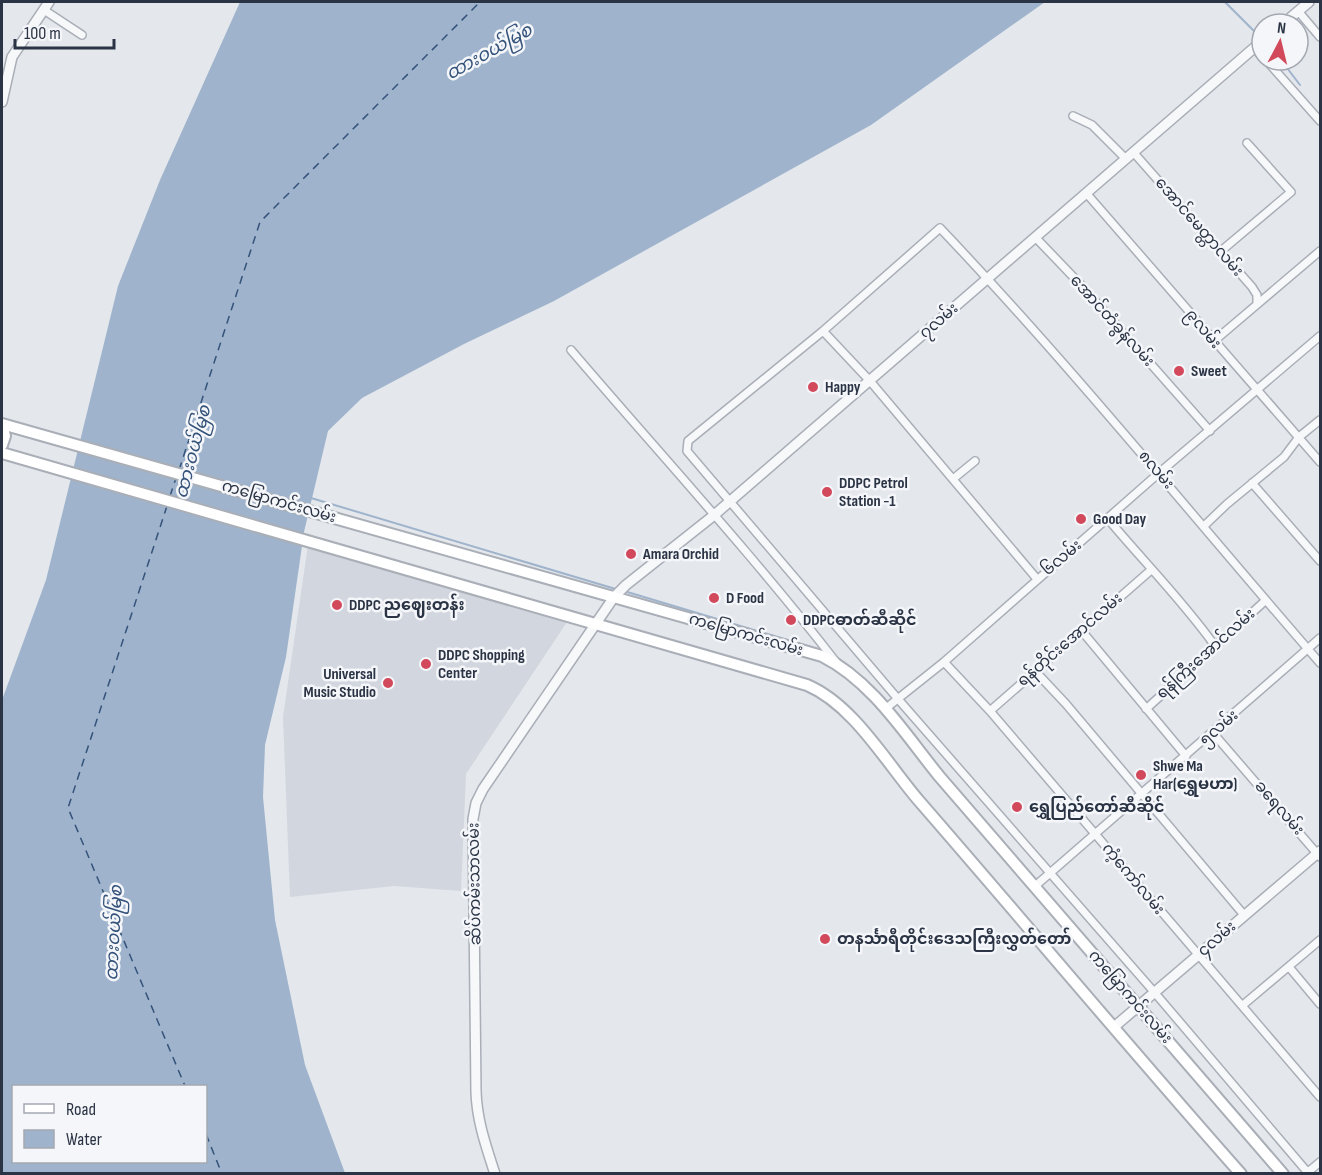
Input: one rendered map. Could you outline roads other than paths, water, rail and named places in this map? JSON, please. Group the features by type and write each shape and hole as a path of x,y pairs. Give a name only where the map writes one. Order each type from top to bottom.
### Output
{"main road":[{"name":"ကမြောကင်းလမ်း","path":"2,425 822,656 837,664 885,709 1034,887 1283,1173"},
{"path":"2,425 5,436 2,445"},
{"name":"ကမြောကင်းလမ်း","path":"2,453 820,690 832,699 861,730 915,796 1241,1173"}],"street":[{"path":"1309,2 1298,11 1320,37"},
{"path":"2,102 12,57 47,6 82,35"},
{"name":"၇လမ်း","path":"614,597 730,502 1250,52"},
{"path":"1277,72 1320,121"},
{"name":"အောင်မေတ္တာလမ်း","path":"1073,116 1092,125 1130,156 1221,250 1252,287 1257,295 1257,304"},
{"path":"1221,250 1291,192 1247,143"},
{"name":"၉လမ်း","path":"1087,194 1320,462"},
{"name":"၈လမ်း","path":"823,331 940,228 989,279 1160,473 1320,663"},
{"name":"အောင်တံခွန်လမ်း","path":"1036,238 1082,286 1210,431"},
{"path":"1214,342 1320,251"},
{"path":"1037,579 870,381 823,331 688,441 687,451 730,502 1309,1173 1320,1162"},
{"name":"၆လမ်း","path":"885,709 944,662 1320,336"},
{"path":"571,350 713,516 759,566 837,664"},
{"path":"1204,526 1284,457 1299,437 1320,420"},
{"path":"953,479 975,461"},
{"path":"1252,483 1320,561"},
{"path":"1108,519 1178,598 1215,646"},
{"name":"ရန်တိုင်းအောင်လမ်း","path":"990,711 1151,570"},
{"name":"ဆိပ်ကမ်းသာလမ်း","path":"495,1173 476,1113 473,819 476,803 483,789 614,597"},
{"name":"ရန်ကြီးအောင်လမ်း","path":"1146,709 1266,600"},
{"path":"1081,630 1186,756"},
{"name":"၅လမ်း","path":"1034,887 1320,638"},
{"name":"ကံ့ကော်လမ်း","path":"944,662 990,711 1320,1097"},
{"path":"1035,671 1066,704 1244,915"},
{"name":"ခရေလမ်း","path":"1213,733 1319,854"},
{"name":"၄လမ်း","path":"1114,1027 1319,854"},
{"path":"1243,1005 1320,940"},
{"path":"1288,968 1320,1004"}],"water":[{"name":"ထားဝယ်မြစ","path":"240,2 1045,2 871,125 554,301 464,344 362,398 328,431 304,532 286,657 265,745 263,797 275,920 305,1065 345,1173 2,1173 2,700 46,580 118,286 160,180"}],"waterway":[{"path":"1225,2 1250,27"},
{"path":"1290,72 1300,85"},
{"path":"311,498 619,590"},
{"path":"624,591 811,647"}],"place":[{"name":"Sweet","path":"1179,371"},
{"name":"Happy","path":"813,387"},
{"name":"DDPC Petrol Station -1","path":"827,492"},
{"name":"Good Day","path":"1081,519"},
{"name":"Amara Orchid","path":"631,554"},
{"name":"D Food","path":"714,598"},
{"name":"DDPC ညဈေးတန်း","path":"337,605"},
{"name":"DDPCဓာတ်ဆီဆိုင်","path":"791,620"},
{"name":"DDPC Shopping Center","path":"426,664"},
{"name":"Universal Music Studio","path":"388,683"},
{"name":"Shwe Ma Har(‌‌ရွှေမဟာ)","path":"1141,775"},
{"name":"ရွှေပြည်တော်ဆီဆိုင်","path":"1017,807"},
{"name":"တနင်္သာရီတိုင်းဒေသကြီးလွှတ်တော်","path":"825,939"}]}
